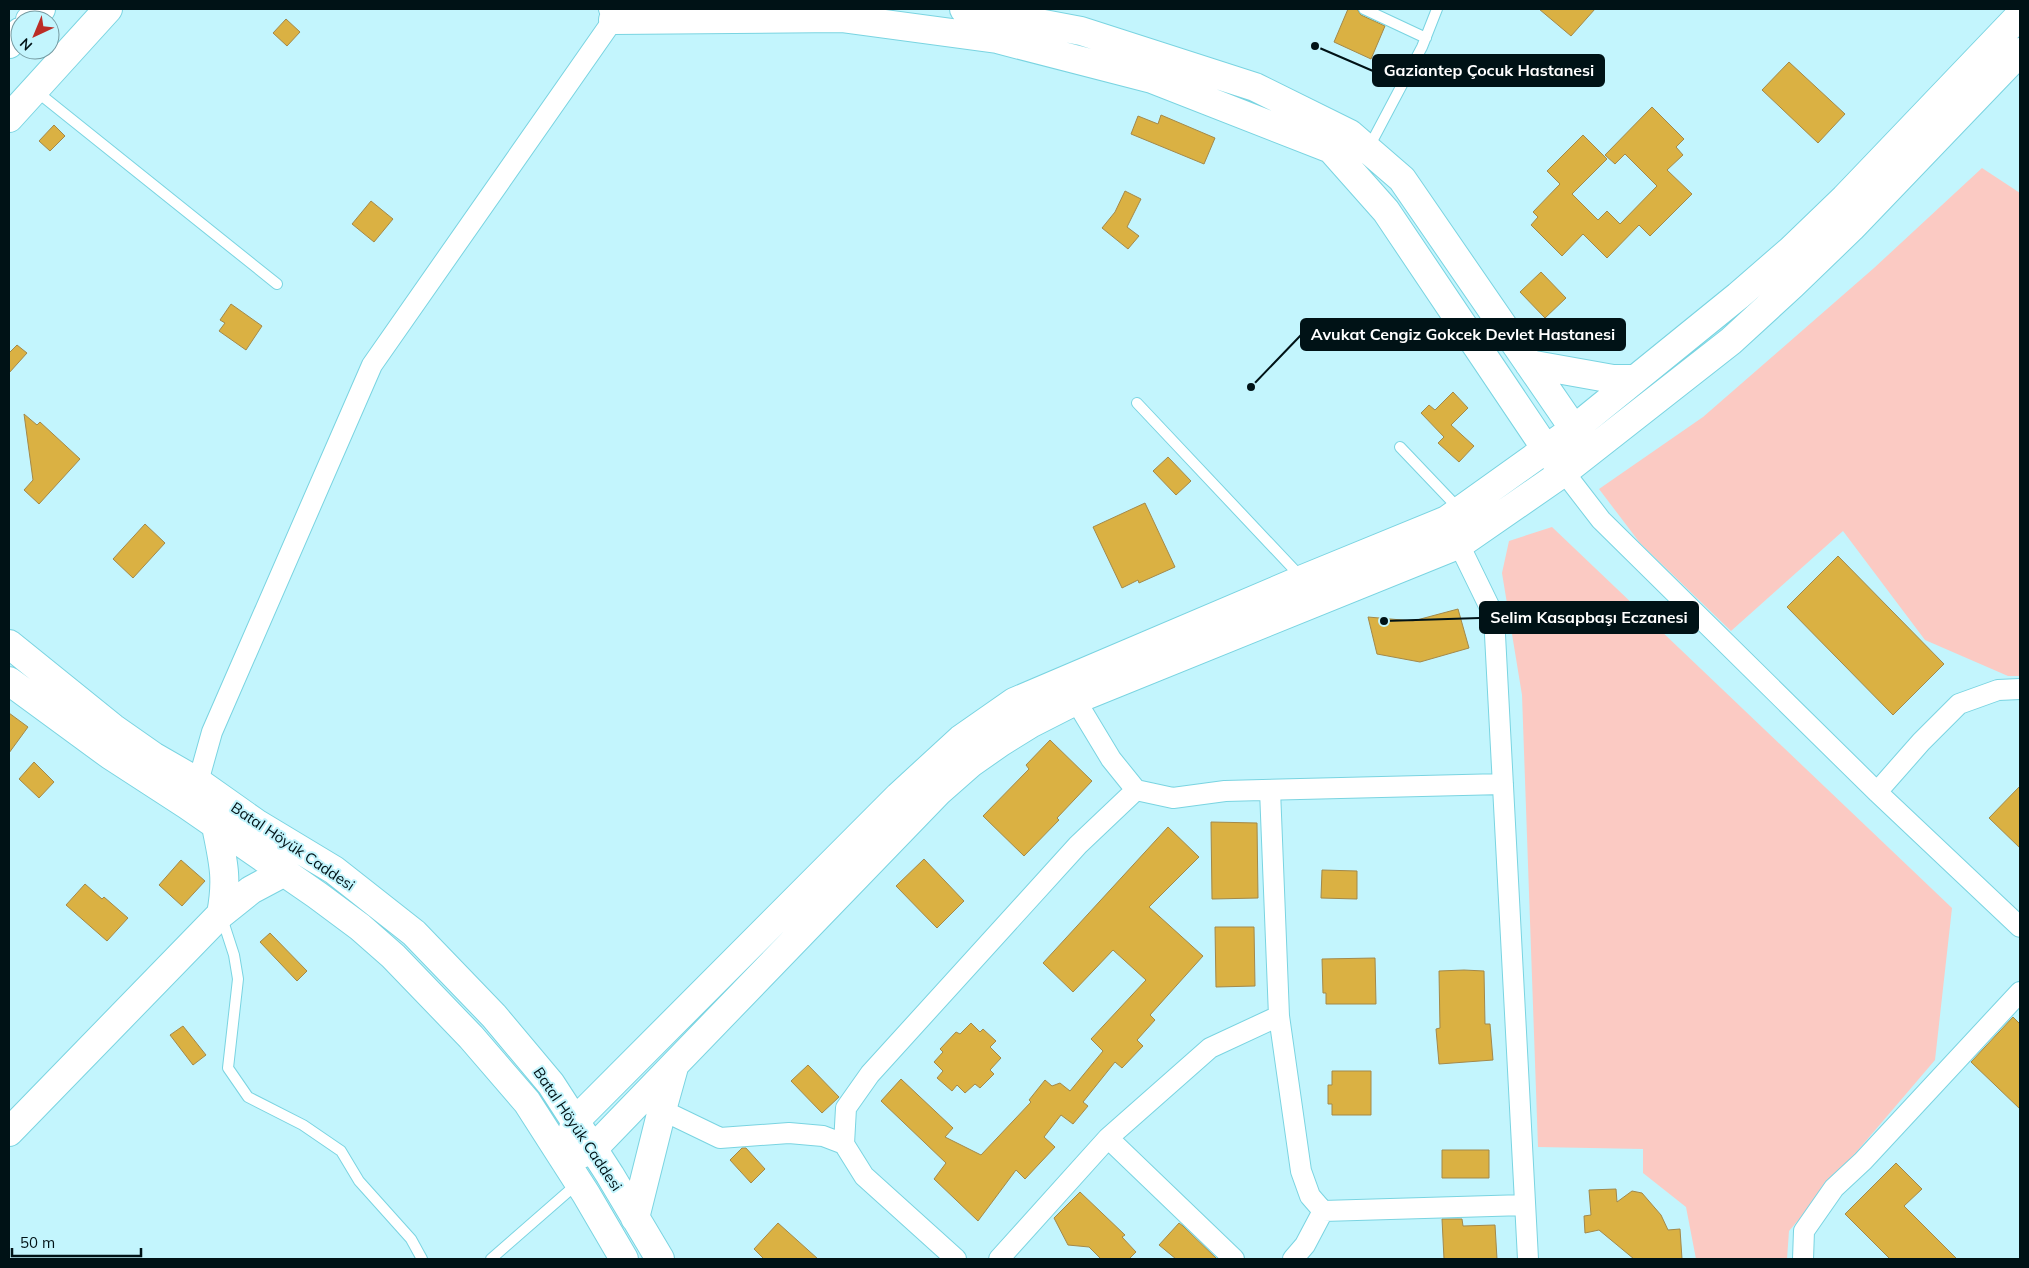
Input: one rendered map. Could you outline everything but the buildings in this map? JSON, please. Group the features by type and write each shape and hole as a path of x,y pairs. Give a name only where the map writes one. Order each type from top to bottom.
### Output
{"street":[{"path":"9,118 108,9"},
{"path":"964,9 1028,14 1255,86 1350,134 1359,160 1386,211 1546,449 1601,520 1877,792 2020,927"},
{"path":"192,793 212,732 372,365 611,14 841,18 997,39 1152,79 1359,160 1402,179 1574,429 1564,472"},
{"path":"572,1172 575,1121 899,796 961,739 1014,702 1454,515 1574,429 1738,296 1791,250 1845,198 2020,15"},
{"path":"572,1172 938,792 971,763 1000,742 1030,724 1096,691 1460,544 1564,472 1731,341 1851,228 2020,52"},
{"path":"1529,364 1614,379 1635,379"},
{"path":"1454,515 1460,544 1494,616 1528,1259"},
{"name":"Batal Höyük Caddesi","path":"9,644 113,728 153,756 192,793 216,826 360,927 393,956 471,1036 526,1102 572,1172 624,1259"},
{"name":"Batal Höyük Caddesi","path":"9,681 110,755 256,823 334,870 414,933 494,1016 551,1084 660,1259"},
{"path":"1877,792 1921,742 1959,704 1998,690 2020,689"},
{"path":"1076,702 1111,759 1136,790 1172,798 1225,791 1503,784"},
{"path":"956,1259 864,1176 844,1144 846,1108 870,1074 1078,845 1136,790"},
{"path":"1270,790 1279,1016 1301,1171 1310,1196 1323,1211"},
{"path":"216,826 225,873 226,891 221,914"},
{"path":"9,1132 221,914 251,890 283,873"},
{"path":"1803,1259 1804,1231 1834,1188 1863,1161 2020,992"},
{"path":"999,1259 1108,1138 1210,1048 1279,1016"},
{"path":"635,1218 676,1062"},
{"path":"662,1110 720,1138 789,1133 823,1136 844,1144"},
{"path":"1108,1138 1234,1259"},
{"path":"1323,1211 1525,1204"},
{"path":"1294,1259 1305,1244 1323,1211"}],"lane":[{"path":"1364,9 1426,38"},
{"path":"1359,160 1426,38 1437,9"},
{"path":"35,91 277,284"},
{"path":"1137,403 1303,579"},
{"path":"1400,447 1454,515"},
{"path":"221,914 234,955 238,980 228,1068 248,1097 303,1125 341,1151 359,1181 411,1239 422,1259"},
{"path":"491,1259 572,1172"}],"shaded area":[{"path":"1982,168 2020,193 2020,676 2008,676 1925,640 1843,531 1731,631 1640,543 1599,489 1703,417 1874,268"},
{"path":"1552,527 1952,908 1935,1060 1789,1231 1787,1259 1696,1259 1686,1207 1643,1173 1643,1149 1538,1147 1522,695 1502,573 1509,541"}],"place":[{"name":"Gaziantep Çocuk Hastanesi","path":"1315,46"},
{"name":"Avukat Cengiz Gokcek Devlet Hastanesi","path":"1251,387"},
{"name":"Selim Kasapbaşı Eczanesi","path":"1384,621"}]}
